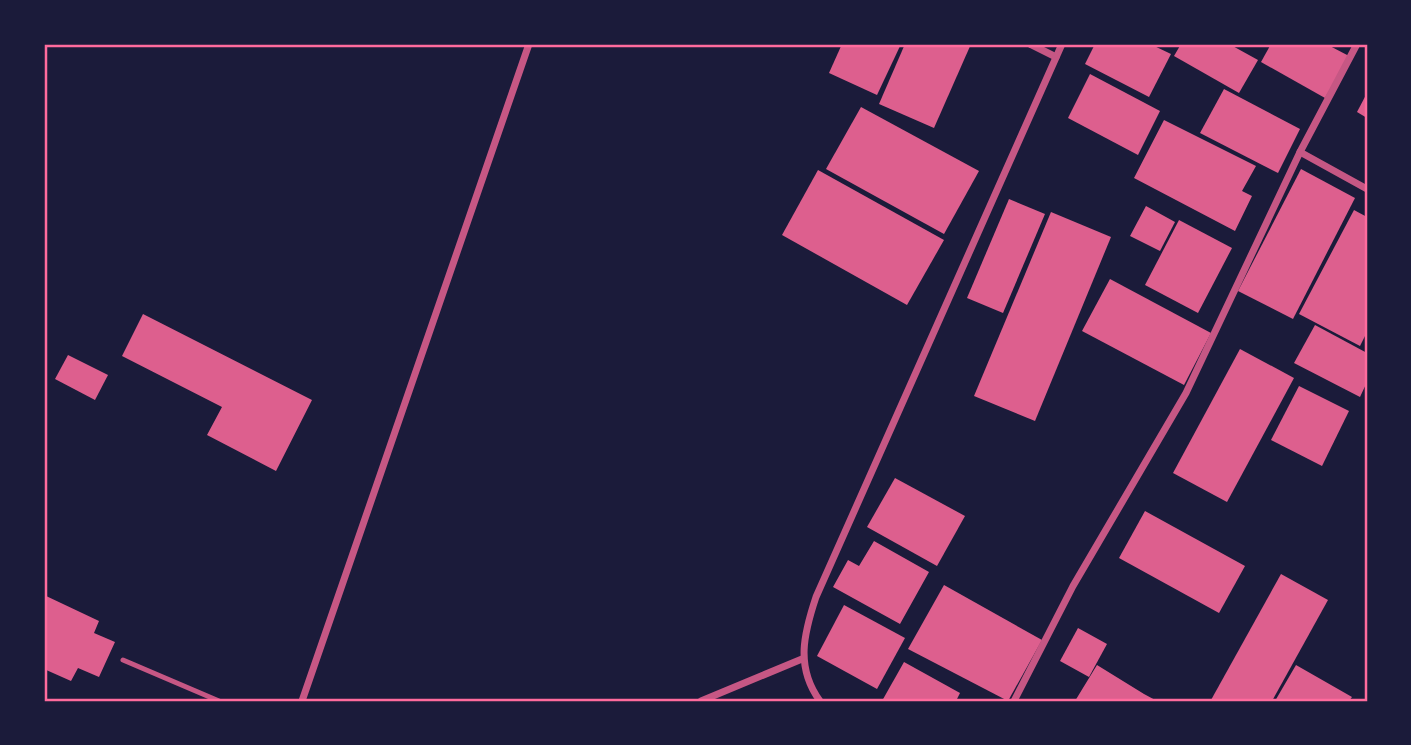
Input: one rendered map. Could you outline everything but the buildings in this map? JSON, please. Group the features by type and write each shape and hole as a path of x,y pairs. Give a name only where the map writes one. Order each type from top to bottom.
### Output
{"street":[{"path":"302,701 529,44"},
{"path":"1030,44 1056,57"},
{"path":"820,701 802,659 804,633 816,597 1062,44"},
{"path":"1014,701 1073,586 1186,394 1300,152 1357,44"},
{"path":"1300,152 1367,190"},
{"path":"701,701 802,659"}],"lane":[{"path":"123,660 219,701"}]}
